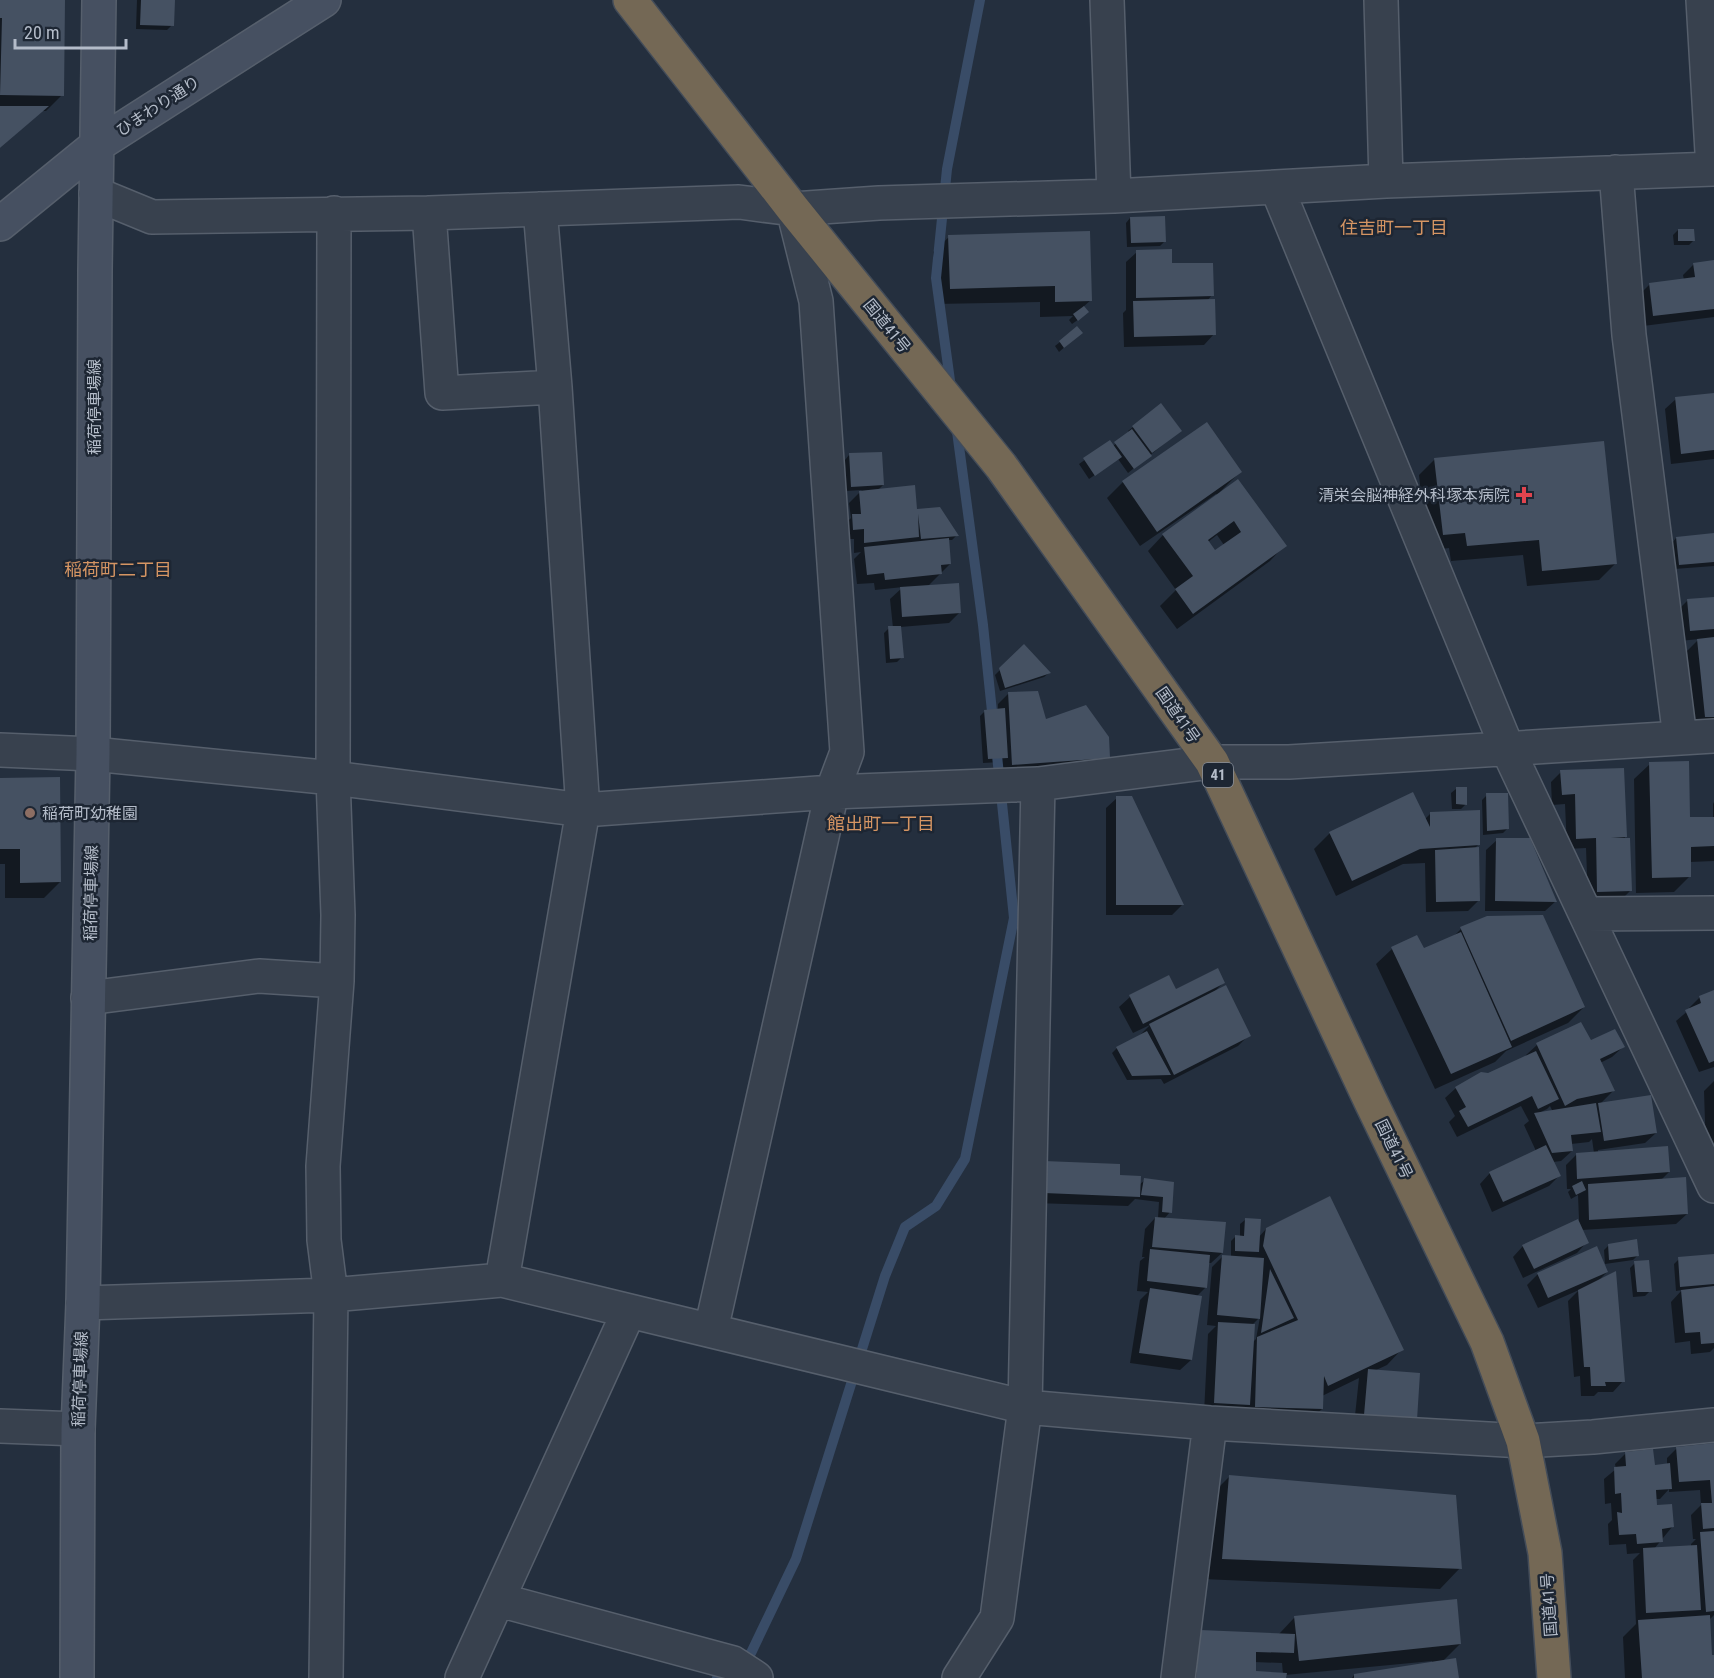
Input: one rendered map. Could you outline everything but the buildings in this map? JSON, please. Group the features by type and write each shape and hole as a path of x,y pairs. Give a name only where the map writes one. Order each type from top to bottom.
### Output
{"highway":[{"name":"国道41号","path":"630,0 792,209 1001,466 1212,762 1370,1100 1487,1342 1523,1441 1545,1553 1554,1678"}],"main road":[{"name":"稲荷停車場線","path":"77,1678 78,1429 83,1303 93,754 99,0"},
{"name":"ひまわり通り","path":"0,224 97,145 324,0"}],"street":[{"path":"1107,0 1114,196"},
{"path":"1381,0 1386,181"},
{"path":"96,194 152,216 429,213 739,202 792,209 879,203 1114,196 1386,181 1713,169 1703,0"},
{"path":"1616,172 1629,335 1680,738"},
{"path":"1277,188 1508,750 1714,1186"},
{"path":"502,1280 583,810 555,387 540,209"},
{"path":"711,1330 832,792 847,752 816,301 792,209"},
{"path":"326,1678 331,1295 324,1240 323,1166 337,981 338,915 333,778 334,213"},
{"path":"429,213 442,393 555,387"},
{"path":"0,750 93,754 333,778 583,810 832,792 1038,784 1212,762 1289,762 1714,736"},
{"path":"959,1678 997,1618 1025,1407 1038,784"},
{"path":"1586,914 1714,914"},
{"path":"88,998 259,976 337,981"},
{"path":"83,1303 331,1295 502,1280 1025,1407 1210,1423 1523,1441 1593,1437 1714,1425"},
{"path":"462,1678 629,1311"},
{"path":"1178,1678 1210,1423"},
{"path":"0,1426 78,1429"},
{"path":"499,1600 733,1663 756,1678"}],"waterway":[{"path":"951,388 936,278 947,169 980,0"},
{"path":"956,424 983,625 993,721"},
{"path":"717,1678 751,1653 796,1559 885,1276 905,1227 936,1206 965,1159 1014,918 996,746"}],"place":[{"name":"清栄会脳神経外科塚本病院","path":"1524,495"},
{"name":"稲荷町幼稚園","path":"30,813"}],"district":[{"name":"住吉町一丁目","path":"1394,227"},
{"name":"稲荷町二丁目","path":"118,569"},
{"name":"館出町一丁目","path":"881,823"}]}
